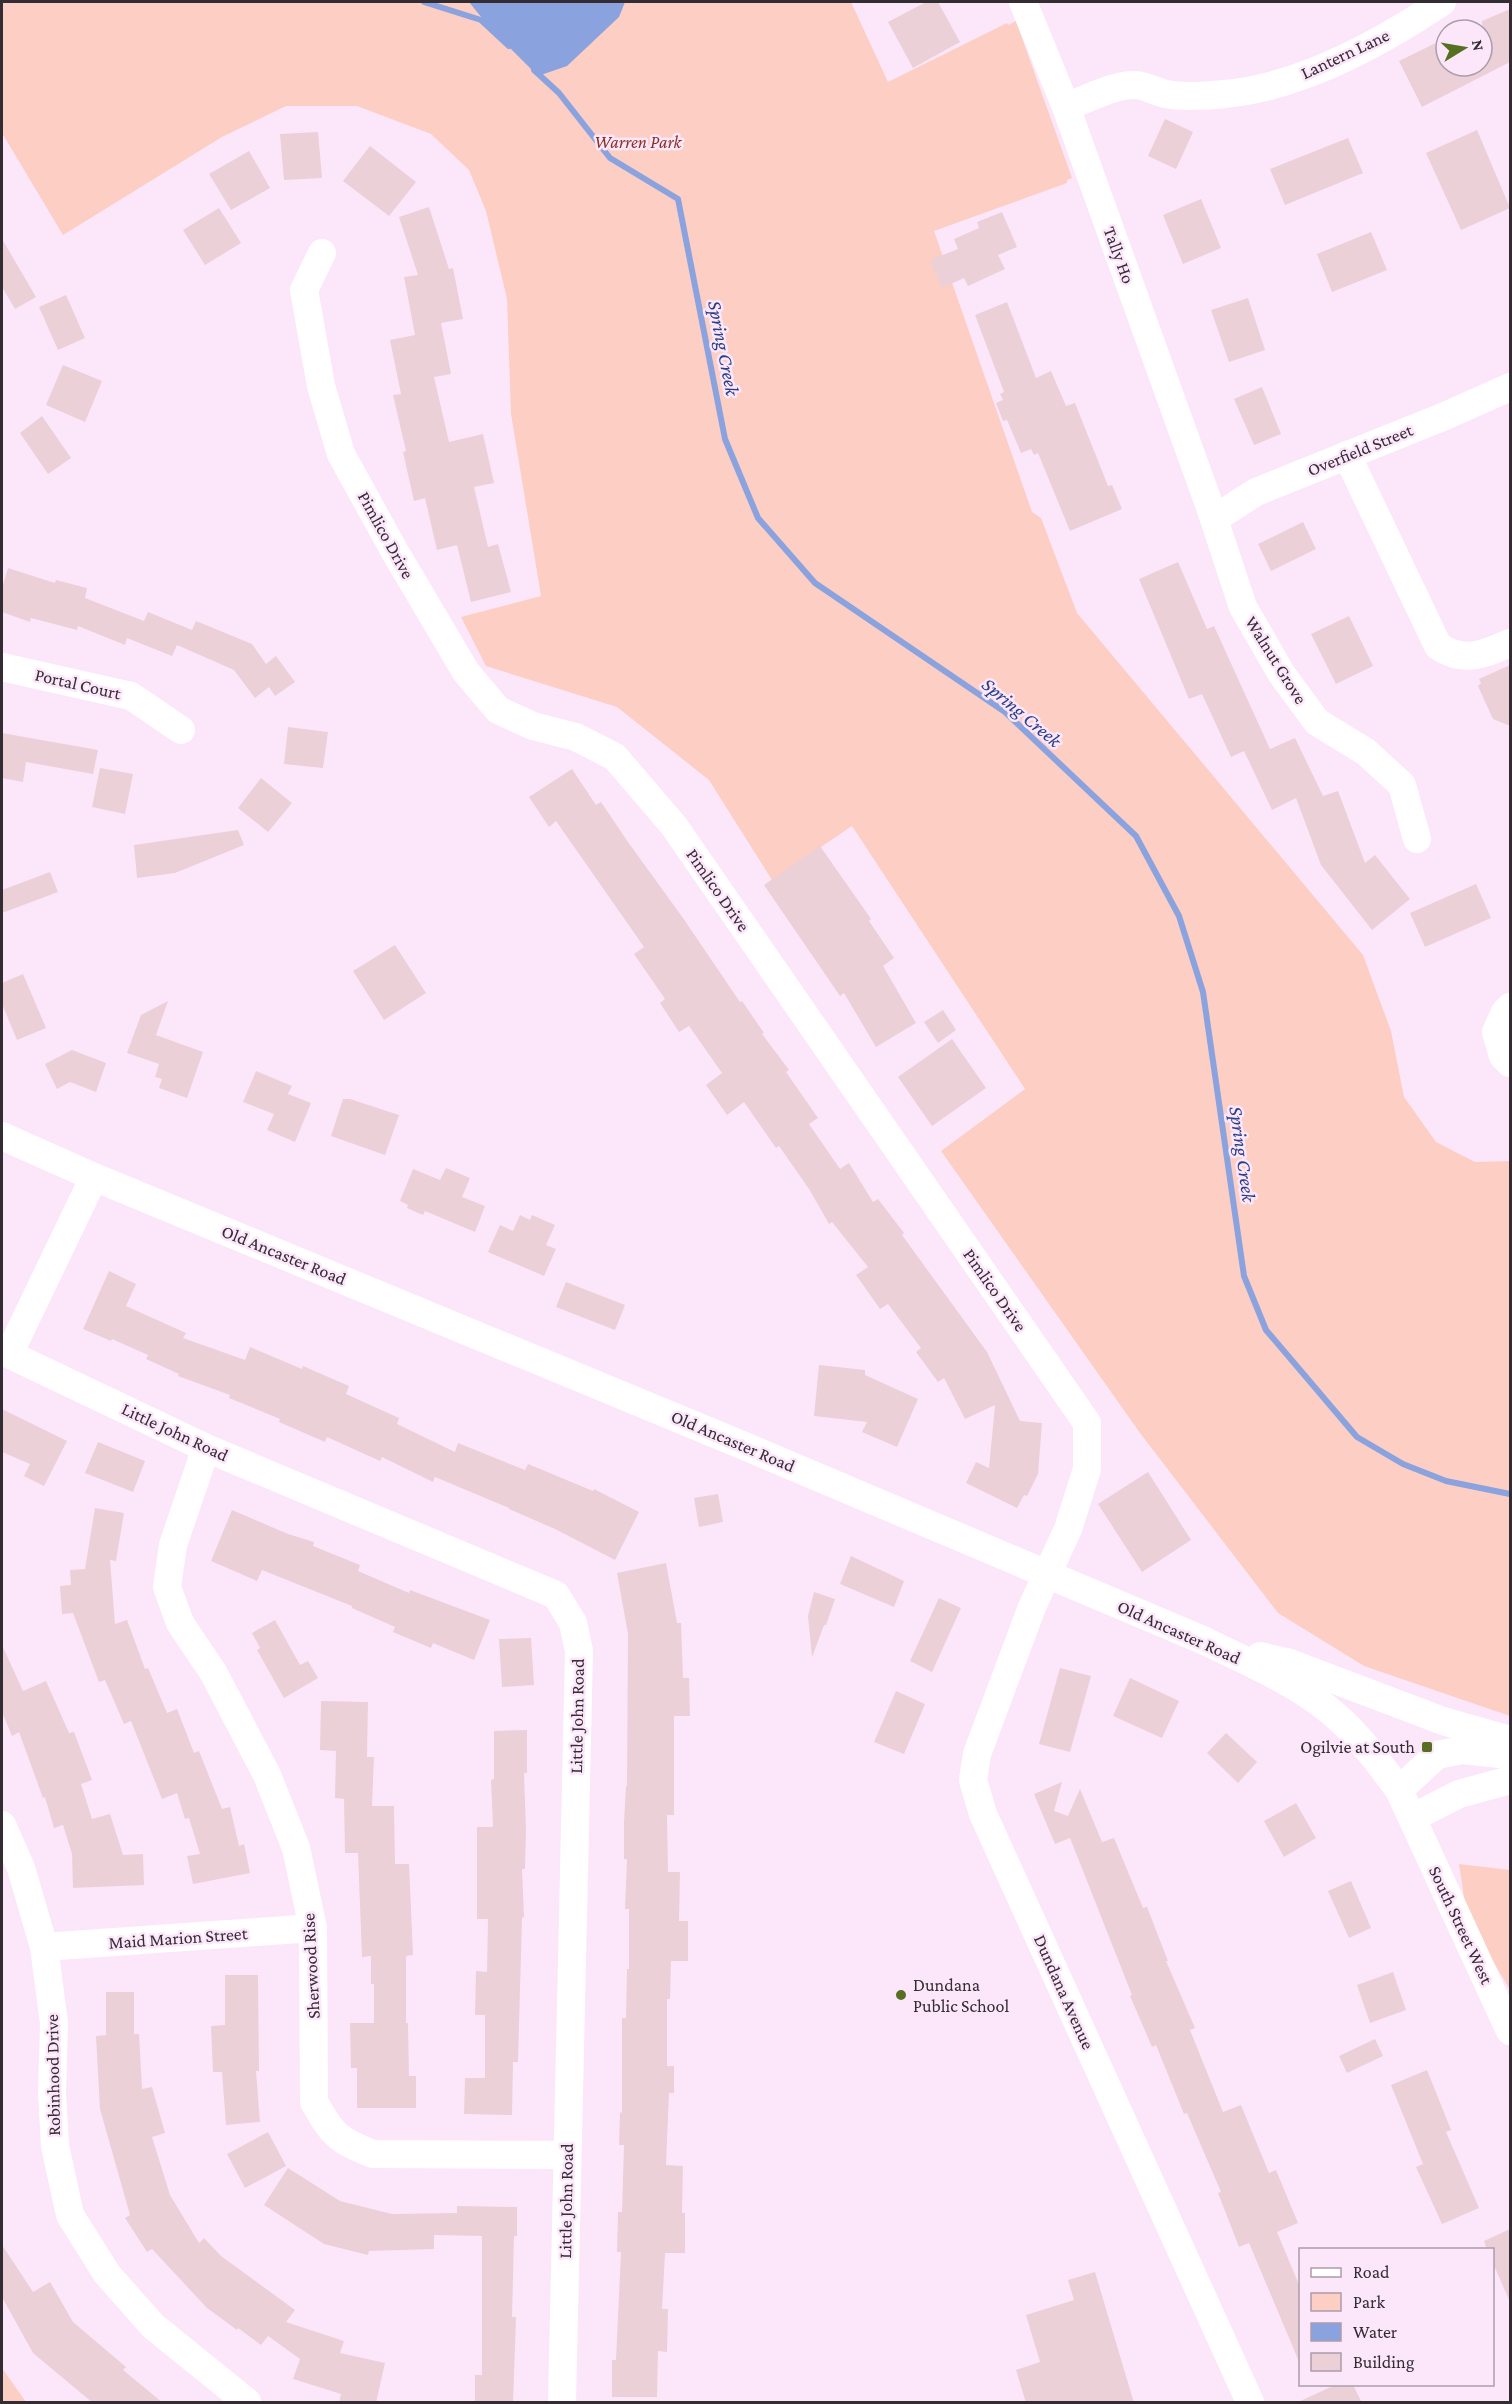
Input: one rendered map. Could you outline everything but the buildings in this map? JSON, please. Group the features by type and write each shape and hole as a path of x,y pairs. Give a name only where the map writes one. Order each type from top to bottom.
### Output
{"street":[{"name":"Tally Ho","path":"1023,2 1066,107 1211,510"},
{"name":"Lantern Lane","path":"1066,107 1115,89 1136,85 1167,94 1226,94 1267,86 1322,69 1408,25 1442,2"},
{"name":"Pimlico Drive","path":"322,253 304,290 321,386 341,454 395,552 466,672 498,710 534,726 576,737 615,757 674,826 1087,1423 1087,1469 1068,1529 1047,1574"},
{"name":"Overfield Street","path":"1211,510 1225,512 1256,492 1510,387"},
{"path":"1347,455 1438,646 1456,656 1467,657 1479,655 1510,643"},
{"name":"Walnut Grove","path":"1211,510 1243,607 1281,673 1317,722 1366,752 1402,785 1417,839"},
{"name":"Portal Court","path":"2,667 131,696 181,730"},
{"path":"1510,1007 1505,1012 1496,1032 1503,1056 1510,1063"},
{"name":"Old Ancaster Road","path":"2,1136 93,1177 742,1445 1205,1641 1272,1674 1329,1711 1380,1764 1398,1790 1412,1818"},
{"name":"Little John Road","path":"93,1177 5,1352 206,1448 556,1595 573,1623 579,1651 562,2403"},
{"name":"Sherwood Rise","path":"206,1448 173,1545 167,1587 180,1623 213,1672 267,1775 296,1848 313,1928 314,2102 328,2127 346,2144 373,2154 567,2155"},
{"name":"Dundana Avenue","path":"1047,1574 1032,1607 977,1754 973,1780 983,1814 1250,2403"},
{"path":"1205,1641 1290,1663 1443,1721 1510,1740"},
{"path":"1398,1790 1437,1755 1462,1750 1510,1755"},
{"path":"1412,1818 1459,1794 1510,1780"},
{"name":"South Street West","path":"1412,1818 1510,2031"},
{"name":"Robinhood Drive","path":"2,1825 21,1868 44,1947 54,2023 52,2093 55,2146 70,2215 107,2274 153,2326 247,2403"},
{"name":"Maid Marion Street","path":"44,1947 313,1928"}],"green space":[{"name":"Warren Park","path":"2,2 851,2 888,82 1007,23 1008,25 1016,21 1072,178 1067,180 1067,183 934,231 1032,512 1041,518 1077,613 1363,955 1391,1031 1404,1097 1436,1142 1475,1162 1510,1161 1510,1716 1364,1666 1278,1613 1140,1433 941,1151 1025,1089 852,826 772,880 709,780 617,707 486,666 461,617 541,596 511,414 507,299 486,211 469,170 431,134 357,106 286,106 222,137 63,235 2,133"},
{"path":"1459,1864 1510,1870 1510,1990 1467,1917"},
{"path":"2,2368 26,2402 2,2402"}],"water":[{"path":"469,2 625,2 619,17 567,66 538,76 490,28"}],"waterway":[{"name":"Spring Creek","path":"424,2 481,20 509,46"},
{"name":"Spring Creek","path":"534,70 559,93 610,158 678,199 725,439 758,518 815,583 1005,712 1136,836 1179,916 1203,992 1244,1276 1266,1330 1357,1437 1403,1464 1446,1481 1510,1494"}],"place":[{"name":"Ogilvie at South","path":"1427,1747"},
{"name":"Dundana Public School","path":"901,1995"}]}
